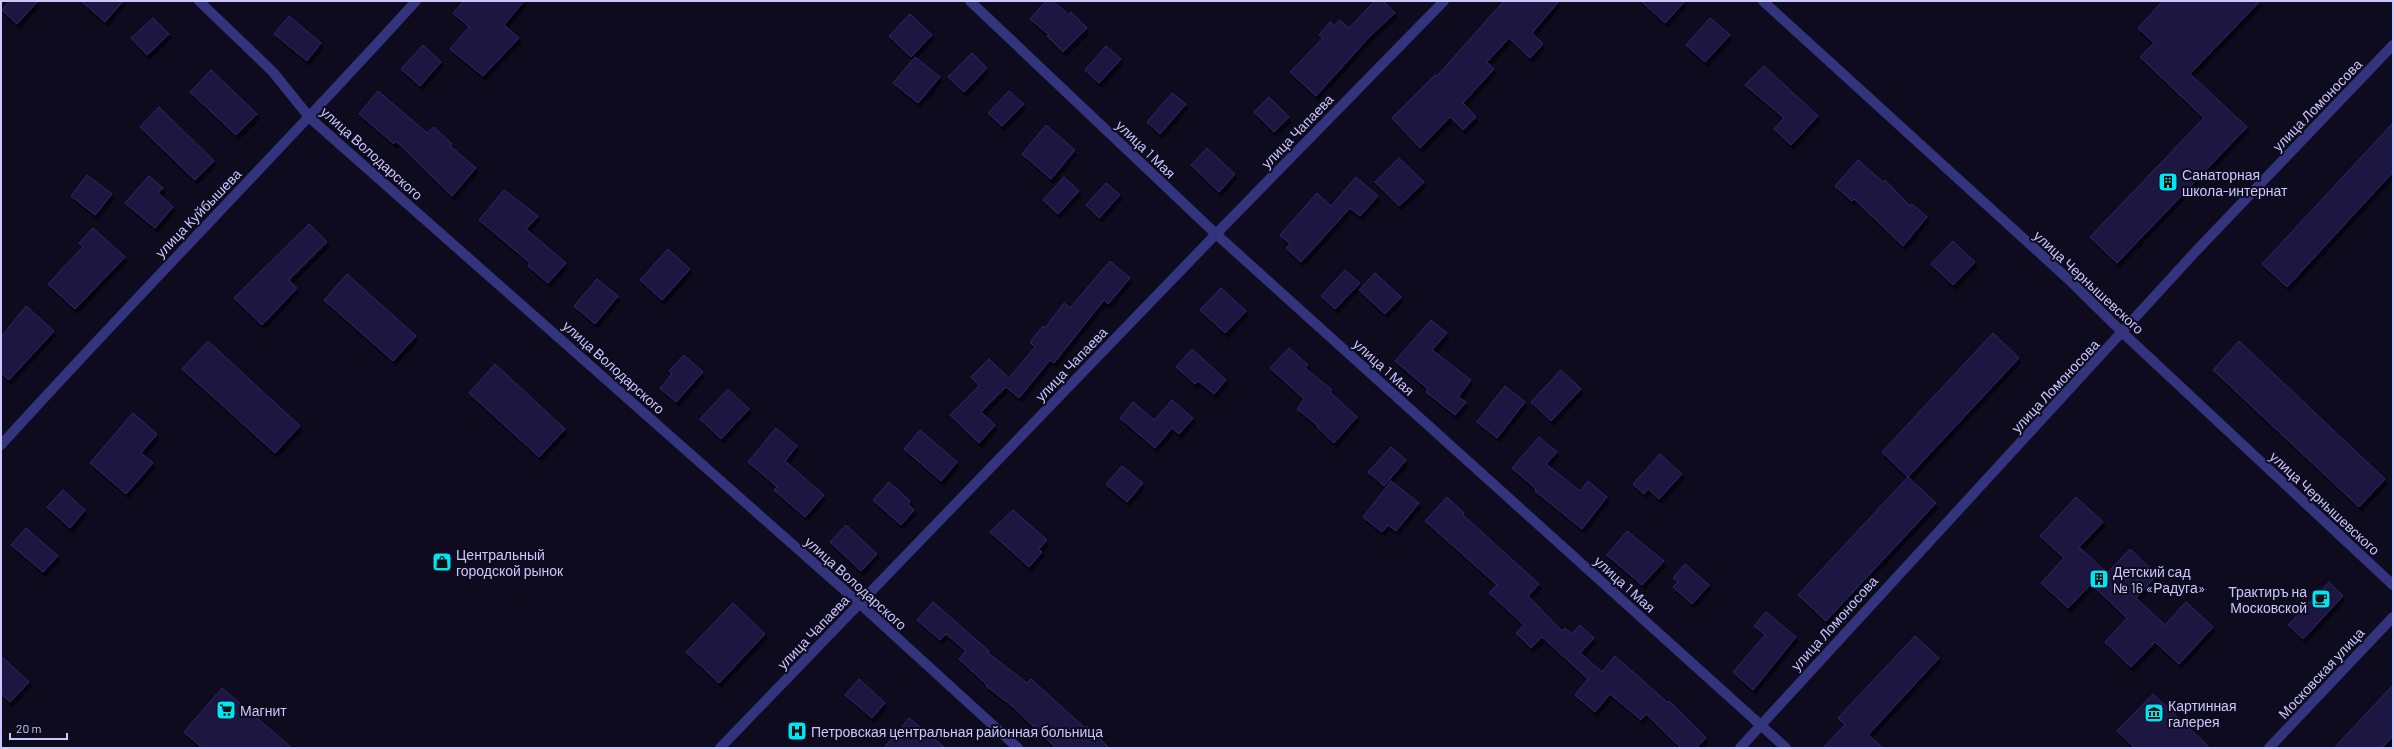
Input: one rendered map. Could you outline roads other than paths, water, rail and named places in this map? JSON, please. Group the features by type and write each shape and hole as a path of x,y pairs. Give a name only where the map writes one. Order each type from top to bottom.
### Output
{"street":[{"name":"улица Володарского","path":"198,1 273,72 310,118 859,603 1018,748"},
{"name":"улица Куйбышева","path":"1,445 107,328 310,118 416,1"},
{"name":"улица 1 Мая","path":"970,1 1216,234 1786,748"},
{"name":"улица Чапаева","path":"720,748 1216,234 1444,1"},
{"name":"улица Чернышевского","path":"1763,1 2067,278 2123,334 2393,585"},
{"name":"улица Ломоносова","path":"1740,748 1899,573 2123,334 2197,250 2393,45"},
{"name":"Московская улица","path":"2269,748 2393,617"}],"place":[{"name":"Санаторная школа-интернат","path":"2168,182"},
{"name":"Центральный городской рынок","path":"442,562"},
{"name":"Детский сад № 16 «Радуга»","path":"2099,579"},
{"name":"Трактиръ на Московской","path":"2321,599"},
{"name":"Магнит","path":"226,710"},
{"name":"Картинная галерея","path":"2154,713"},
{"name":"Петровская центральная районная больница","path":"797,731"}]}
